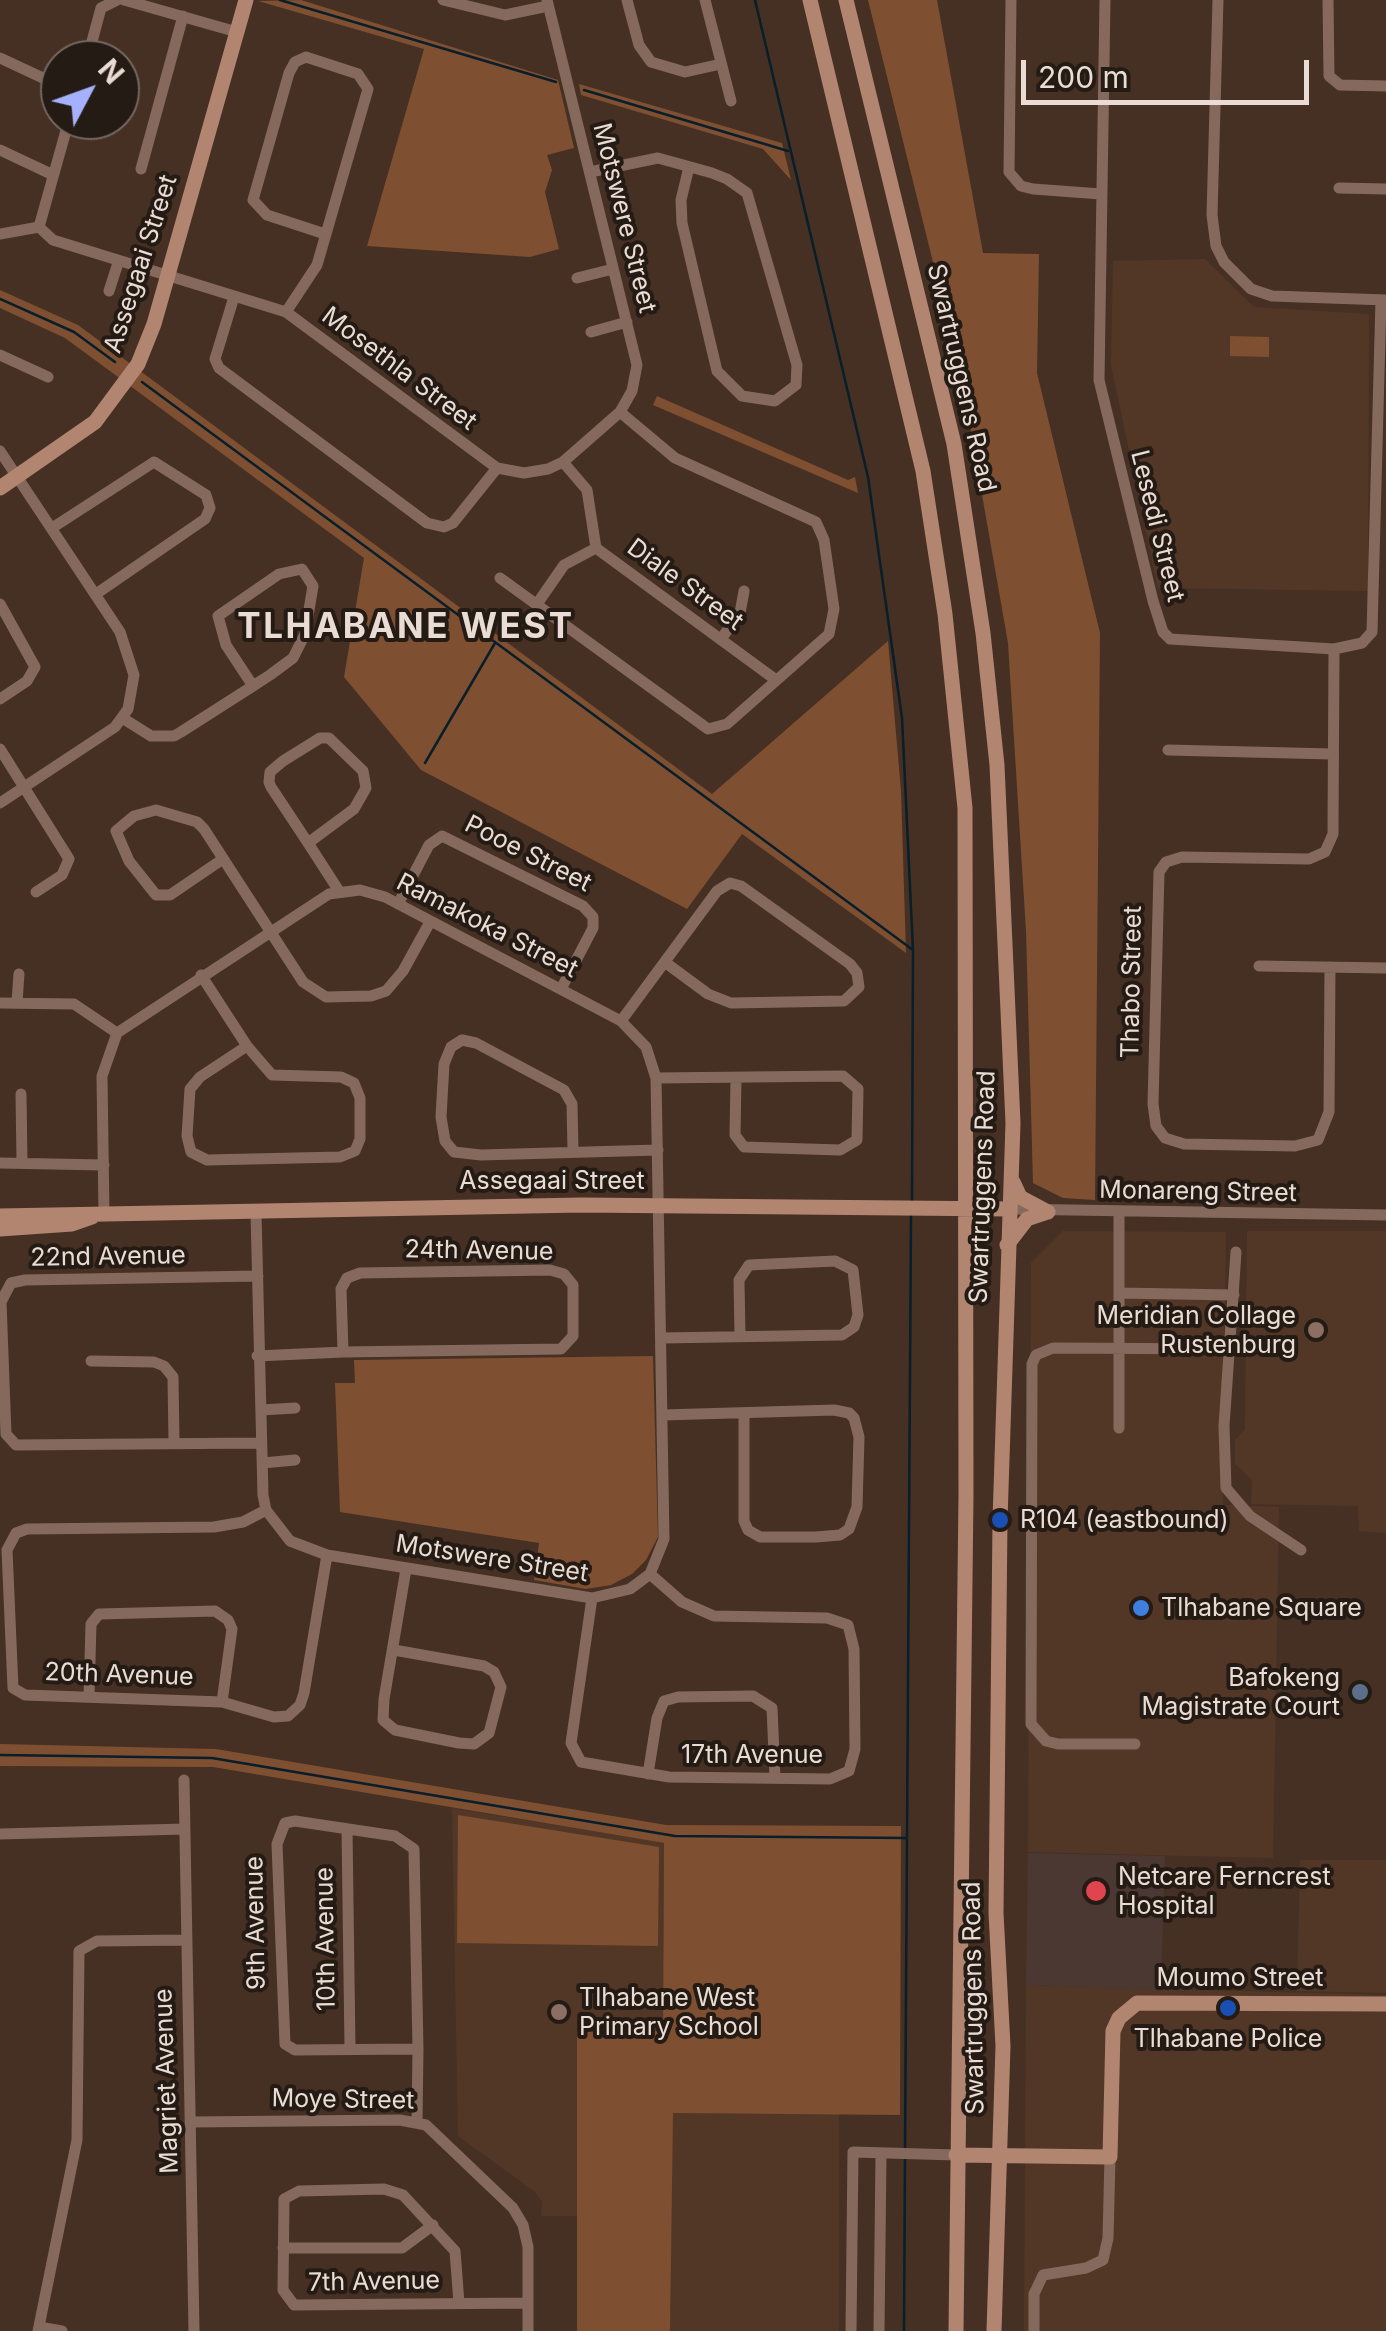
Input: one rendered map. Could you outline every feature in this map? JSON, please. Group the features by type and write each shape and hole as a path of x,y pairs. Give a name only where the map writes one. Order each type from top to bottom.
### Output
{"main road":[{"name":"Assegaai Street","path":"0,488 79,436 123,389 138,364 167,278 246,0"},
{"name":"Swartruggens Road","path":"810,0 907,398 948,631 968,867 956,2331"},
{"name":"Swartruggens Road","path":"846,0 934,354 975,574 997,765 1013,1064 1006,1246 996,1914 1004,2046 994,2331"},
{"path":"1010,1173 1020,1197 1048,1212"},
{"name":"Assegaai Street","path":"0,1216 659,1206 1010,1209"},
{"path":"919,1206 956,1230 965,1255"},
{"path":"1006,1246 1026,1218 1048,1212"},
{"name":"Assegaai Street","path":"0,1229 72,1224 100,1215"},
{"name":"Moumo Street","path":"1110,2157 1114,2031 1119,2018 1137,2003 1386,2004"},
{"path":"956,2155 1110,2157"}],"street":[{"path":"90,40 98,4 120,0 237,32"},
{"path":"443,0 506,15 548,3"},
{"path":"628,0 639,46 651,62 685,72 721,64"},
{"path":"705,0 732,101"},
{"path":"1011,0 1009,172 1021,186 1033,189 1102,194"},
{"name":"Lesedi Street","path":"1104,0 1099,380 1162,632 1178,643 1334,649"},
{"path":"1218,0 1212,194 1216,246 1243,284 1262,294 1384,300 1375,621 1362,644 1334,649"},
{"path":"1328,0 1329,76 1340,85 1386,86"},
{"name":"Motswere Street","path":"548,3 626,322 636,378 620,412 563,462"},
{"path":"141,169 184,16"},
{"path":"0,58 40,77"},
{"path":"286,312 311,277 325,234 368,89 358,74 306,58 296,62 290,73 253,200 267,215 325,234"},
{"path":"0,234 39,227 62,140"},
{"path":"0,150 51,174"},
{"path":"590,172 646,158 689,167 739,185 754,205 796,365 796,384 775,401 742,396 717,371 682,222 689,167"},
{"path":"1339,188 1386,188"},
{"name":"Mosethla Street","path":"39,227 59,243 118,264 286,312 497,468"},
{"path":"110,291 118,264"},
{"path":"577,278 613,269"},
{"path":"234,296 215,358 218,368 428,523 444,527 453,523 497,468 535,472 563,462"},
{"path":"590,332 626,322"},
{"path":"0,355 48,377"},
{"path":"500,578 708,729 721,728 822,641 833,626 821,530 808,516 674,458 620,412"},
{"path":"0,451 96,594 132,658 132,694 124,719 0,803"},
{"path":"52,528 154,462 206,495 210,508 205,519 96,594"},
{"name":"Diale Street","path":"563,462 587,490 596,548 776,680"},
{"path":"537,604 564,565 596,548"},
{"path":"124,719 150,736 174,736 253,686 294,658 314,586 302,569 279,574 218,616 226,646 253,686"},
{"path":"722,639 740,613 744,592"},
{"path":"0,604 35,667 27,681 0,699"},
{"name":"Thabo Street","path":"1330,968 1329,1112 1318,1140 1296,1146 1184,1144 1165,1138 1156,1126 1153,1104 1159,872 1166,862 1182,857 1320,856 1333,834 1334,649"},
{"path":"100,1215 104,1165 102,1076 116,1033 270,931 339,891 308,843 268,776 283,760 320,738 329,738 363,771 366,788 354,810 308,843"},
{"path":"0,749 70,859 62,875 36,892"},
{"path":"1168,750 1332,754"},
{"path":"223,859 170,894 156,895 129,861 116,831 142,812 172,812 198,822 223,859 270,931 309,989 326,996 371,996 398,980 430,922"},
{"name":"Pooe Street","path":"398,904 428,845 442,836 583,906 593,917 593,928 561,989"},
{"path":"621,1022 721,887 736,884 850,964 857,973 859,987 844,1001 730,1003 708,994 666,962"},
{"name":"Ramakoka Street","path":"339,891 373,893 398,904 621,1022 646,1047 656,1078 659,1206"},
{"path":"1259,966 1386,968"},
{"path":"17,1002 19,974"},
{"path":"201,975 247,1046 272,1075 341,1078 354,1083 360,1098 360,1140 355,1151 340,1157 207,1160 190,1152 190,1090 200,1077 247,1046"},
{"path":"0,1003 74,1004 116,1033"},
{"path":"574,1151 572,1104 564,1090 476,1043 462,1040 452,1048 444,1064 441,1117 445,1141 454,1152 480,1155 658,1150"},
{"path":"656,1078 736,1078 850,1079 860,1097 856,1140 840,1150 744,1147 735,1135 736,1078"},
{"path":"21,1094 22,1162"},
{"path":"0,1163 104,1165"},
{"path":"650,1574 664,1540 659,1206"},
{"name":"Monareng Street","path":"1010,1209 1119,1214 1386,1215"},
{"path":"256,1214 259,1442 266,1510"},
{"path":"1119,1214 1120,1428"},
{"path":"1236,1252 1222,1468 1226,1488 1250,1516 1302,1550"},
{"path":"662,1338 740,1336 849,1332 858,1315 853,1270 835,1261 749,1265 739,1280 740,1336"},
{"name":"24th Avenue","path":"257,1356 561,1349 573,1336 574,1284 564,1274 550,1270 354,1275 342,1289 344,1352"},
{"name":"22nd Avenue","path":"258,1276 25,1280 10,1284 4,1292 6,1434 10,1440 23,1447 259,1442"},
{"path":"1119,1293 1234,1295"},
{"path":"1136,1744 1058,1744 1046,1741 1031,1724 1032,1364 1036,1355 1053,1348 1230,1350"},
{"path":"91,1362 147,1361 164,1366 174,1385 174,1442"},
{"path":"261,1410 295,1408"},
{"path":"663,1415 834,1410 854,1418 858,1507 844,1533 760,1536 748,1530 744,1521 744,1413"},
{"path":"263,1463 295,1460"},
{"name":"Motswere Street","path":"266,1510 290,1541 328,1555 406,1568 592,1598 630,1589 650,1574"},
{"name":"20th Avenue","path":"266,1510 231,1525 27,1529 11,1538 7,1550 12,1688 25,1695 222,1702 282,1718 300,1706 328,1555"},
{"path":"394,1650 484,1666 494,1672 501,1687 490,1733 474,1744 460,1744 388,1726 382,1711 406,1568"},
{"name":"17th Avenue","path":"592,1598 572,1751 582,1762 648,1774 830,1779 851,1768 854,1649 848,1625 827,1618 714,1616 682,1602 650,1574"},
{"path":"88,1696 90,1624 100,1614 215,1612 228,1620 232,1629 222,1702"},
{"path":"648,1774 656,1718 664,1702 678,1696 753,1696 772,1708 774,1777"},
{"name":"Magriet Avenue","path":"184,1780 194,2331"},
{"name":"9th Avenue","path":"418,2048 295,2050 282,2038 277,1844 279,1830 288,1822 404,1839 414,1849 418,2048 418,2122"},
{"name":"10th Avenue","path":"347,1829 350,2048"},
{"path":"0,1834 184,1830"},
{"path":"62,2331 39,2329 77,2140 79,1952 98,1940 185,1940"},
{"name":"Moye Street","path":"191,2122 418,2122 455,2150 518,2215 526,2235 528,2331"},
{"path":"850,2331 852,2152 956,2155"},
{"path":"879,2331 881,2153"},
{"name":"Moumo Street","path":"1034,2331 1034,2294 1044,2274 1060,2268 1086,2268 1103,2260 1108,2238 1110,2157"},
{"name":"7th Avenue","path":"459,2303 455,2251 394,2190 293,2192 282,2205 284,2295 294,2305 459,2303 528,2302"},
{"path":"283,2248 402,2248 433,2225"}],"shaded area":[{"path":"301,0 558,80 574,148 547,155 552,170 545,192 559,249 530,257 367,246 424,49 258,1"},
{"path":"868,0 937,0 983,253 1039,254 1037,373 1100,633 1095,1200 1063,1198 1033,1183 1026,931 1008,643 961,375"},
{"path":"579,84 782,143 791,180 763,149 581,95"},
{"path":"1205,259 1254,307 1369,314 1368,591 1158,588 1111,365 1113,261"},
{"path":"0,290 78,325 712,794 888,641 901,791 906,953 742,834 687,909 421,770 344,677 364,558 65,338 0,308"},
{"path":"1230,336 1269,337 1269,357 1230,356"},
{"path":"657,396 848,480 855,477 858,493 653,405"},
{"path":"1063,1231 1226,1232 1223,1505 1279,1507 1273,1858 1028,1852 1031,1263"},
{"name":"Meridian Collage Rustenburg","path":"1247,1231 1386,1231 1386,1533 1359,1531 1358,1506 1251,1504 1252,1480 1235,1464 1235,1440 1245,1429"},
{"path":"653,1356 658,1537 646,1560 632,1574 611,1585 586,1589 534,1580 539,1543 340,1512 335,1383 355,1383 354,1360"},
{"path":"0,1744 216,1749 666,1825 901,1826 900,2115 673,2113 670,2331 577,2331 577,2032 663,2031 664,1843 213,1767 0,1766"},
{"name":"Tlhabane West Primary School","path":"452,1808 664,1843 663,2032 577,2032 577,2216 541,2216 542,2202 535,2192 458,2136"},
{"path":"458,1815 659,1847 658,1946 457,1943"},
{"name":"Netcare Ferncrest Hospital","path":"1028,1853 1165,1856 1161,1989 1026,1985"},
{"path":"1300,1860 1386,1860 1386,1993 1297,1991"},
{"path":"1026,1985 1386,1995 1386,2331 1024,2331"},
{"path":"672,2113 839,2114 839,2331 670,2331"}],"waterway":[{"path":"280,0 556,82"},
{"path":"755,0 868,477 902,718 913,950 912,1203"},
{"path":"584,90 788,151"},
{"path":"0,299 74,332 115,362"},
{"path":"142,382 913,950"},
{"path":"425,763 495,643"},
{"path":"905,2148 911,1216"},
{"path":"0,1755 212,1758 675,1836 907,1838"},
{"path":"904,2331 905,2156"}],"place":[{"name":"Meridian Collage Rustenburg","path":"1316,1330"},
{"name":"R104 (eastbound)","path":"1000,1520"},
{"name":"Tlhabane Square","path":"1141,1608"},
{"name":"Bafokeng Magistrate Court","path":"1360,1692"},
{"name":"Netcare Ferncrest Hospital","path":"1096,1891"},
{"name":"Tlhabane Police","path":"1228,2008"},
{"name":"Tlhabane West Primary School","path":"559,2012"}],"district":[{"name":"TLHABANE WEST","path":"406,627"}]}
